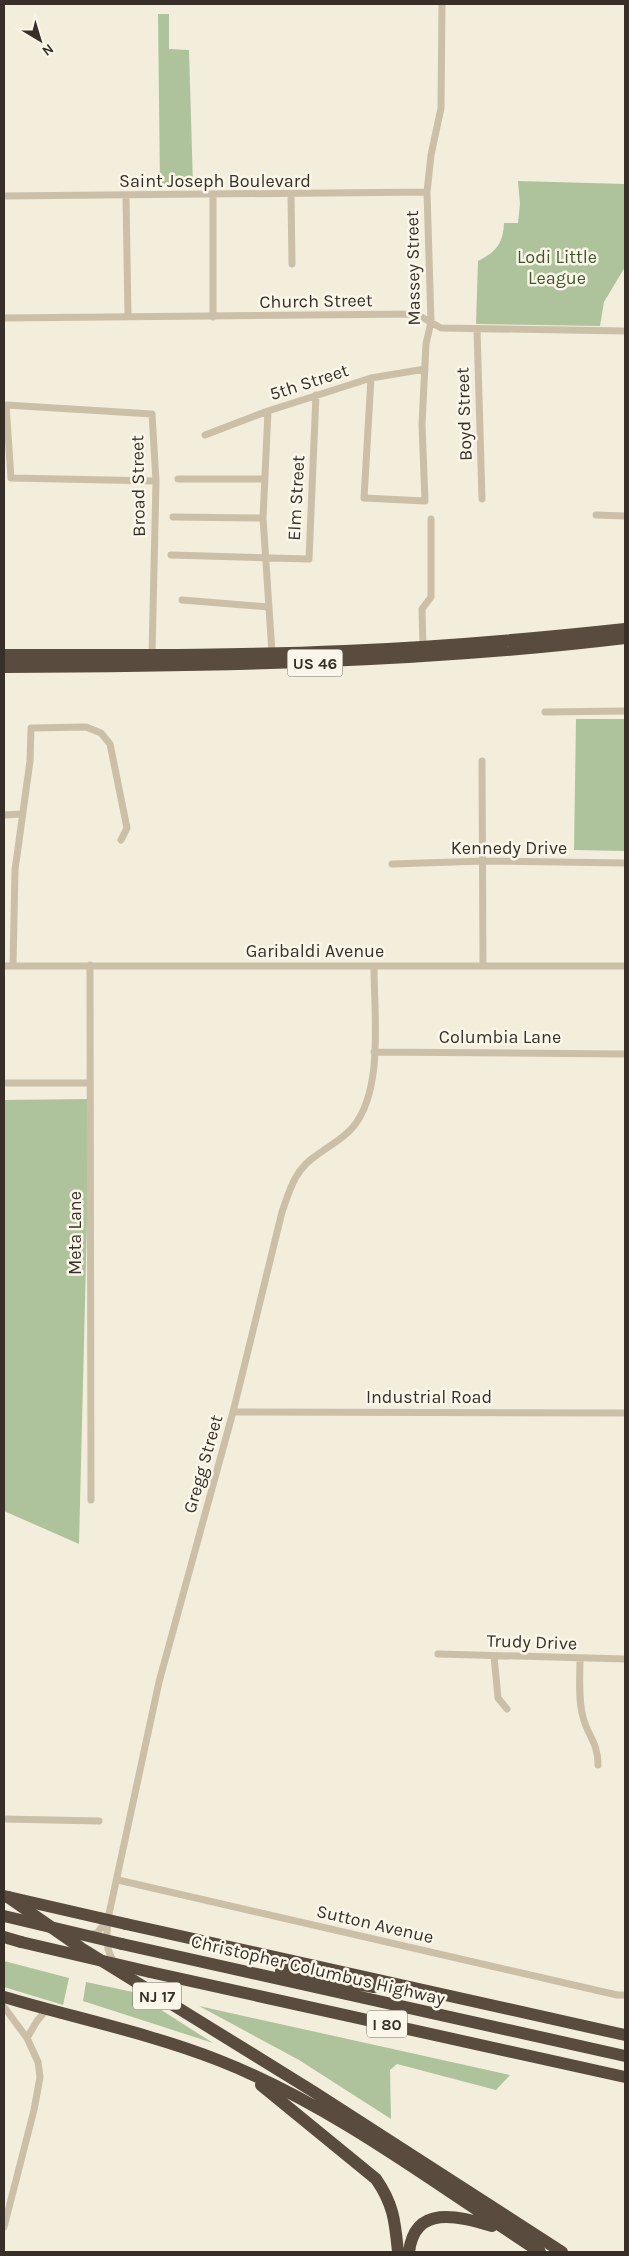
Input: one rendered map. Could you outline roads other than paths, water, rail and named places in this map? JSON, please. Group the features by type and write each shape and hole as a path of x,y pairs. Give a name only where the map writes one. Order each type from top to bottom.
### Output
{"highway":[{"name":"US 46","path":"4,656 272,653 423,646 625,629"},
{"name":"US 46","path":"4,667 237,665 357,661 506,651 625,638"},
{"name":"Christopher Columbus Highway","path":"4,1895 126,1924 625,2034"},
{"name":"NJ 17","path":"4,1895 69,1940 314,2092 562,2252"},
{"name":"Christopher Columbus Highway","path":"4,1916 625,2056"},
{"name":"Christopher Columbus Highway","path":"4,1937 150,1972 625,2077"},
{"path":"248,1971 279,1970 402,1992 457,1998"},
{"name":"NJ 17","path":"4,1997 178,2045 244,2071 331,2116 540,2252"},
{"path":"244,2071 376,2179 387,2195 394,2216 398,2252"},
{"path":"409,2252 414,2234 419,2225 433,2218 447,2216 467,2218 508,2231"}],"street":[{"name":"Massey Street","path":"371,378 364,498 425,501 422,424 426,344 431,322 426,192 440,108 442,4"},
{"name":"Saint Joseph Boulevard","path":"4,196 126,197 426,192"},
{"path":"213,195 213,317"},
{"path":"291,195 292,264"},
{"path":"126,197 128,317"},
{"name":"Church Street","path":"4,318 416,314 441,328 625,331"},
{"name":"Boyd Street","path":"477,329 482,499"},
{"name":"5th Street","path":"205,435 268,411 371,378 425,370"},
{"name":"Elm Street","path":"266,558 309,559 316,395"},
{"name":"Broad Street","path":"152,655 156,481 152,414 6,405 12,478 156,481"},
{"path":"268,411 263,518 272,653"},
{"path":"178,479 265,479"},
{"path":"596,514 625,516"},
{"path":"173,517 263,518"},
{"path":"423,646 422,610 431,597 431,518"},
{"path":"171,555 266,558"},
{"path":"182,600 269,606"},
{"path":"545,712 625,711"},
{"path":"13,966 15,870 21,814 30,761 31,728 94,728 106,738 111,752 127,828 121,840"},
{"path":"482,761 484,861 483,966"},
{"path":"4,815 21,814"},
{"name":"Kennedy Drive","path":"392,864 484,861 625,863"},
{"name":"Garibaldi Avenue","path":"4,966 625,966"},
{"name":"Meta Lane","path":"90,966 91,1500"},
{"name":"Gregg Street","path":"123,1974 110,1956 105,1943 159,1682 233,1412 292,1182 306,1163 341,1139 361,1116 371,1093 374,1052 374,967"},
{"name":"Columbia Lane","path":"374,1052 625,1054"},
{"path":"4,1083 89,1083"},
{"name":"Industrial Road","path":"233,1412 625,1413"},
{"name":"Trudy Drive","path":"438,1654 625,1659"},
{"path":"494,1656 498,1698 507,1709"},
{"path":"580,1658 581,1708 583,1719 597,1748 598,1765"},
{"path":"4,1819 99,1821"},
{"name":"Sutton Avenue","path":"118,1880 616,1995 625,1995"},
{"name":"Gregg Street","path":"69,1940 84,1938 98,1932 110,1914"},
{"path":"4,2008 27,2038 38,2062 40,2077 34,2110 4,2228"},
{"path":"27,2038 36,2021 47,2009"}],"park label":[{"name":"Lodi Little League","path":"557,267"}]}
